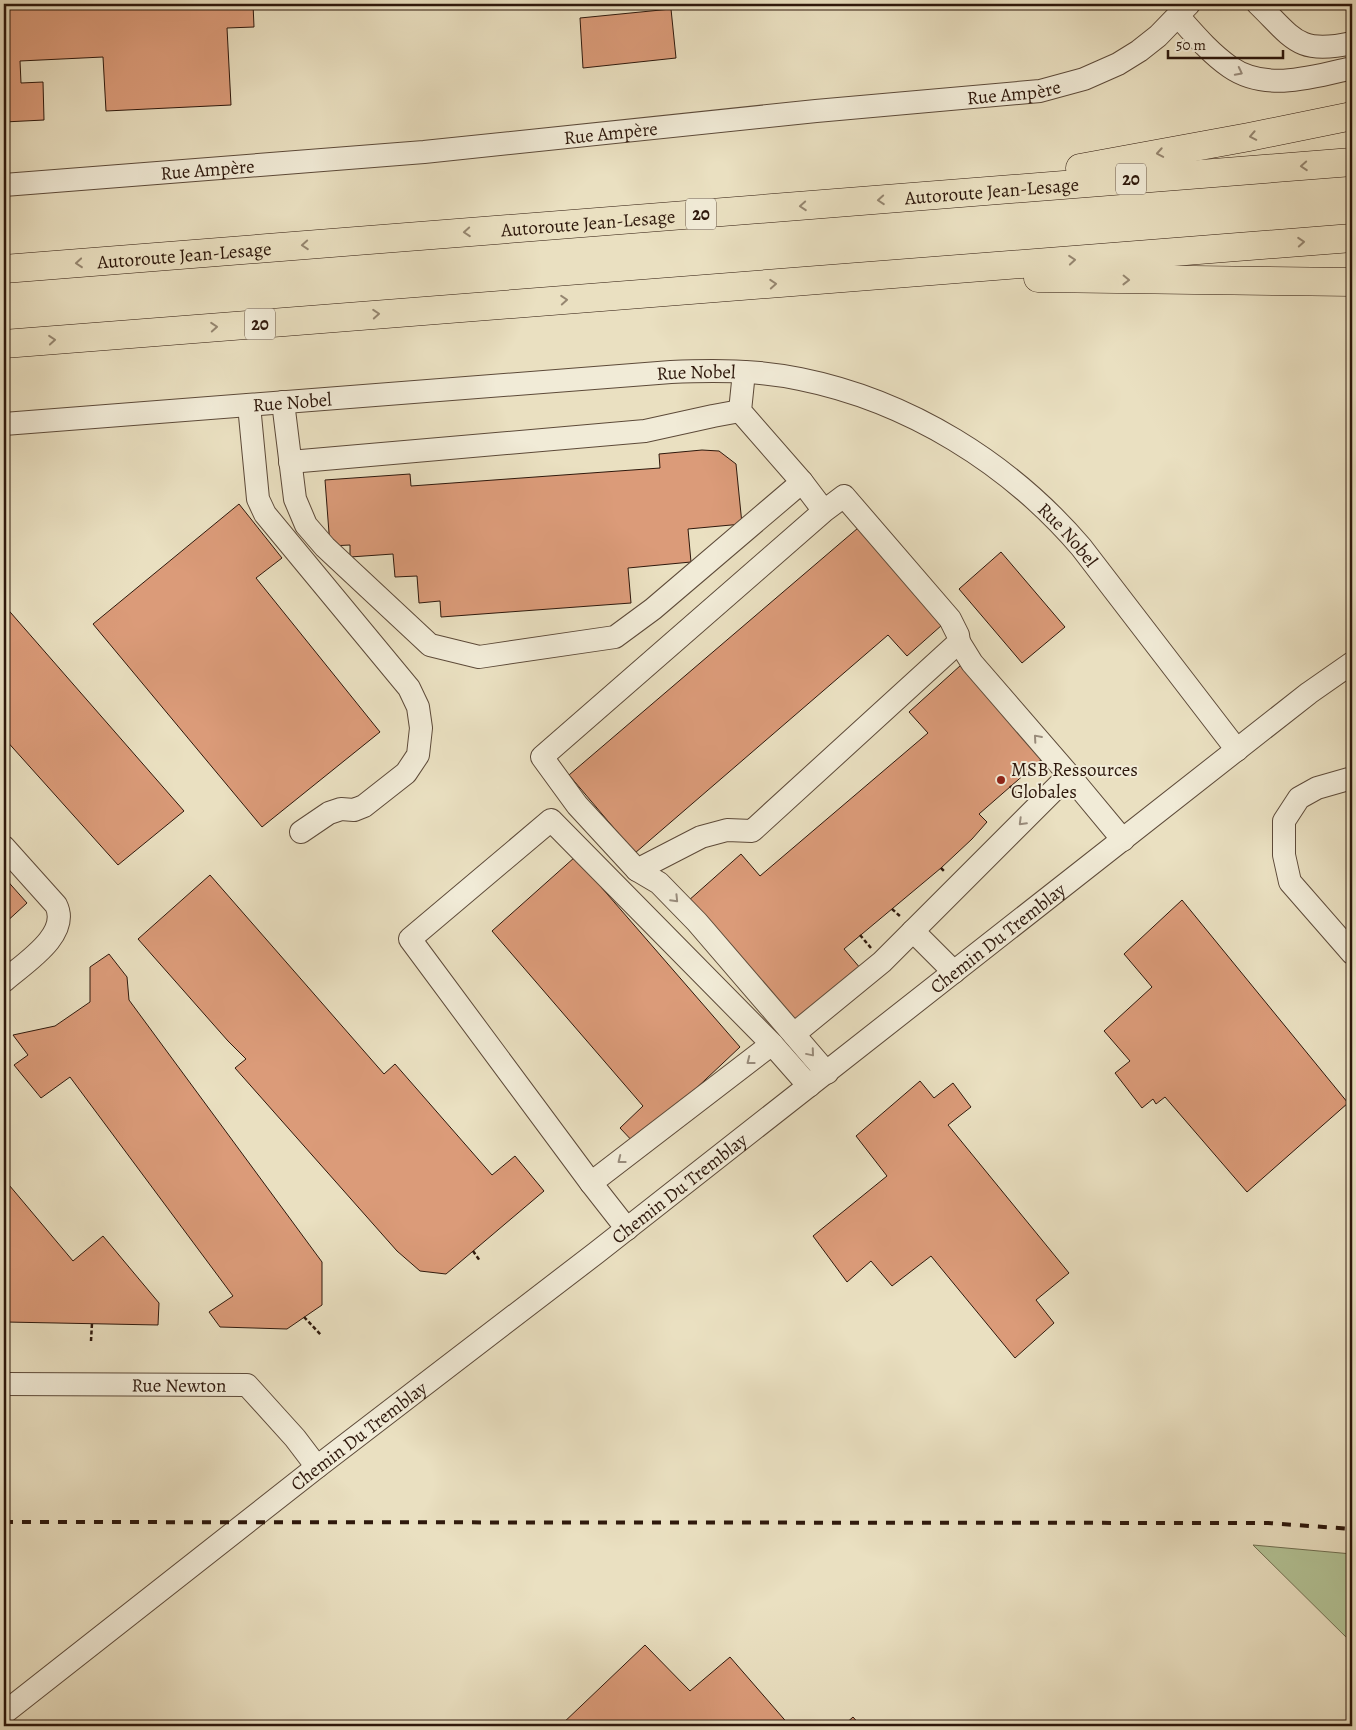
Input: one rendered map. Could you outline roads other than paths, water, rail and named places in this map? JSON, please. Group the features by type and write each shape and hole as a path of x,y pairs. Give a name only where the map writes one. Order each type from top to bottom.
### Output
{"highway":[{"path":"911,198 1208,145 1352,116"},
{"name":"Autoroute Jean-Lesage","path":"4,269 1352,162"},
{"name":"20","path":"4,344 1352,238"},
{"path":"884,276 1228,282 1352,282"}],"street":[{"path":"1258,4 1290,36 1302,44 1323,48 1352,43"},
{"path":"1183,10 1209,50 1238,72 1253,78 1295,80 1352,68"},
{"name":"Rue Ampère","path":"4,184 457,149 788,114 1040,91 1084,79 1118,64 1149,44 1183,10"},
{"name":"Rue Nobel","path":"4,424 671,372 744,372 825,384 869,399 935,429 963,445 1002,472 1038,502 1081,547 1237,750"},
{"path":"744,372 740,411 802,482 824,511"},
{"path":"283,402 295,499 306,525 325,547 430,646 479,657 616,637 652,609 802,482"},
{"path":"249,405 258,499 266,514 409,688 418,707 422,728 418,755 406,773 364,806 354,810 341,809 329,812 301,832"},
{"path":"290,462 645,431 740,411"},
{"path":"827,1073 697,922 659,883 637,870 577,805 542,757 824,511 844,496 950,619 958,635 959,642 972,663 1069,775 1122,840"},
{"path":"637,870 701,837 726,830 752,831 959,642"},
{"name":"Chemin Du Tremblay","path":"4,1713 317,1467 470,1352 827,1073 1309,693 1352,663"},
{"path":"794,1034 882,962 906,923 1069,775"},
{"path":"1352,778 1317,788 1299,798 1284,821 1284,855 1290,882 1352,953"},
{"path":"627,1229 410,939 551,820 772,1044 809,1086"},
{"path":"4,847 56,905 59,917 56,932 48,943 4,981"},
{"path":"906,923 936,951 954,972"},
{"path":"591,1183 772,1044"},
{"name":"Rue Newton","path":"4,1384 247,1385 295,1438 317,1467"}],"railway":[{"path":"4,1522 1268,1523 1352,1529"}],"place":[{"name":"MSB Ressources Globales","path":"1001,780"}]}
